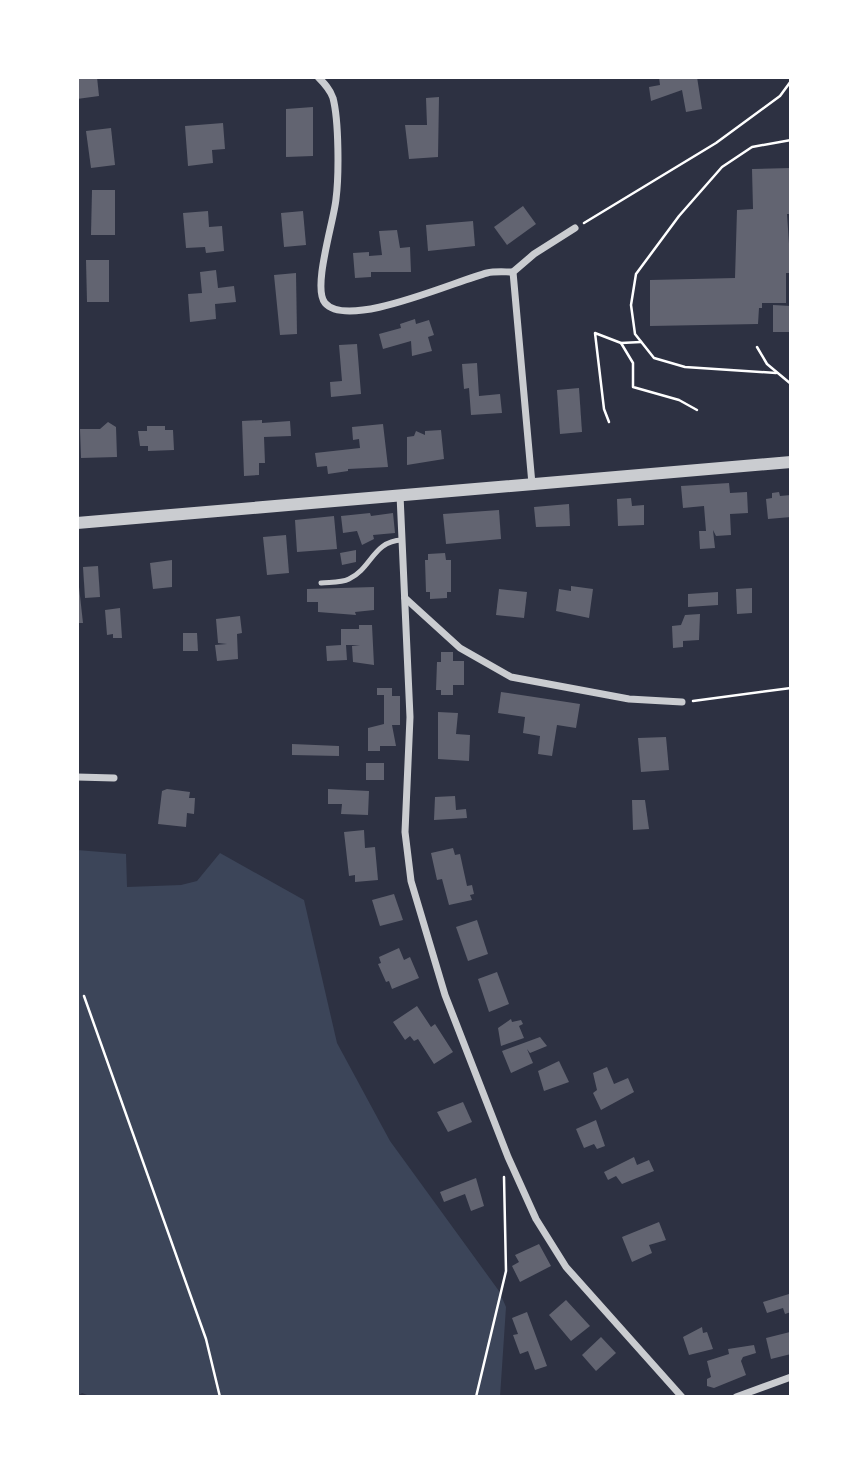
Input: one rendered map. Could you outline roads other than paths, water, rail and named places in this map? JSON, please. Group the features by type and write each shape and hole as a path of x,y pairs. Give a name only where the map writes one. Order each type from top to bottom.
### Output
{"street":[{"path":"318,77 326,84 333,98 338,167 337,199 321,282 321,299 329,309 346,313 370,310 490,272 513,272 534,254 575,228"},
{"path":"513,272 532,484"},
{"path":"77,523 791,462"},
{"path":"400,495 410,717 405,832 411,881 445,995 508,1157 536,1219 566,1268 682,1397"},
{"path":"405,598 460,648 511,677 629,699 682,702"},
{"path":"77,777 114,778"},
{"path":"736,1397 791,1377"}],"lane":[{"path":"321,583 351,578 377,548 390,541 402,540"}]}
